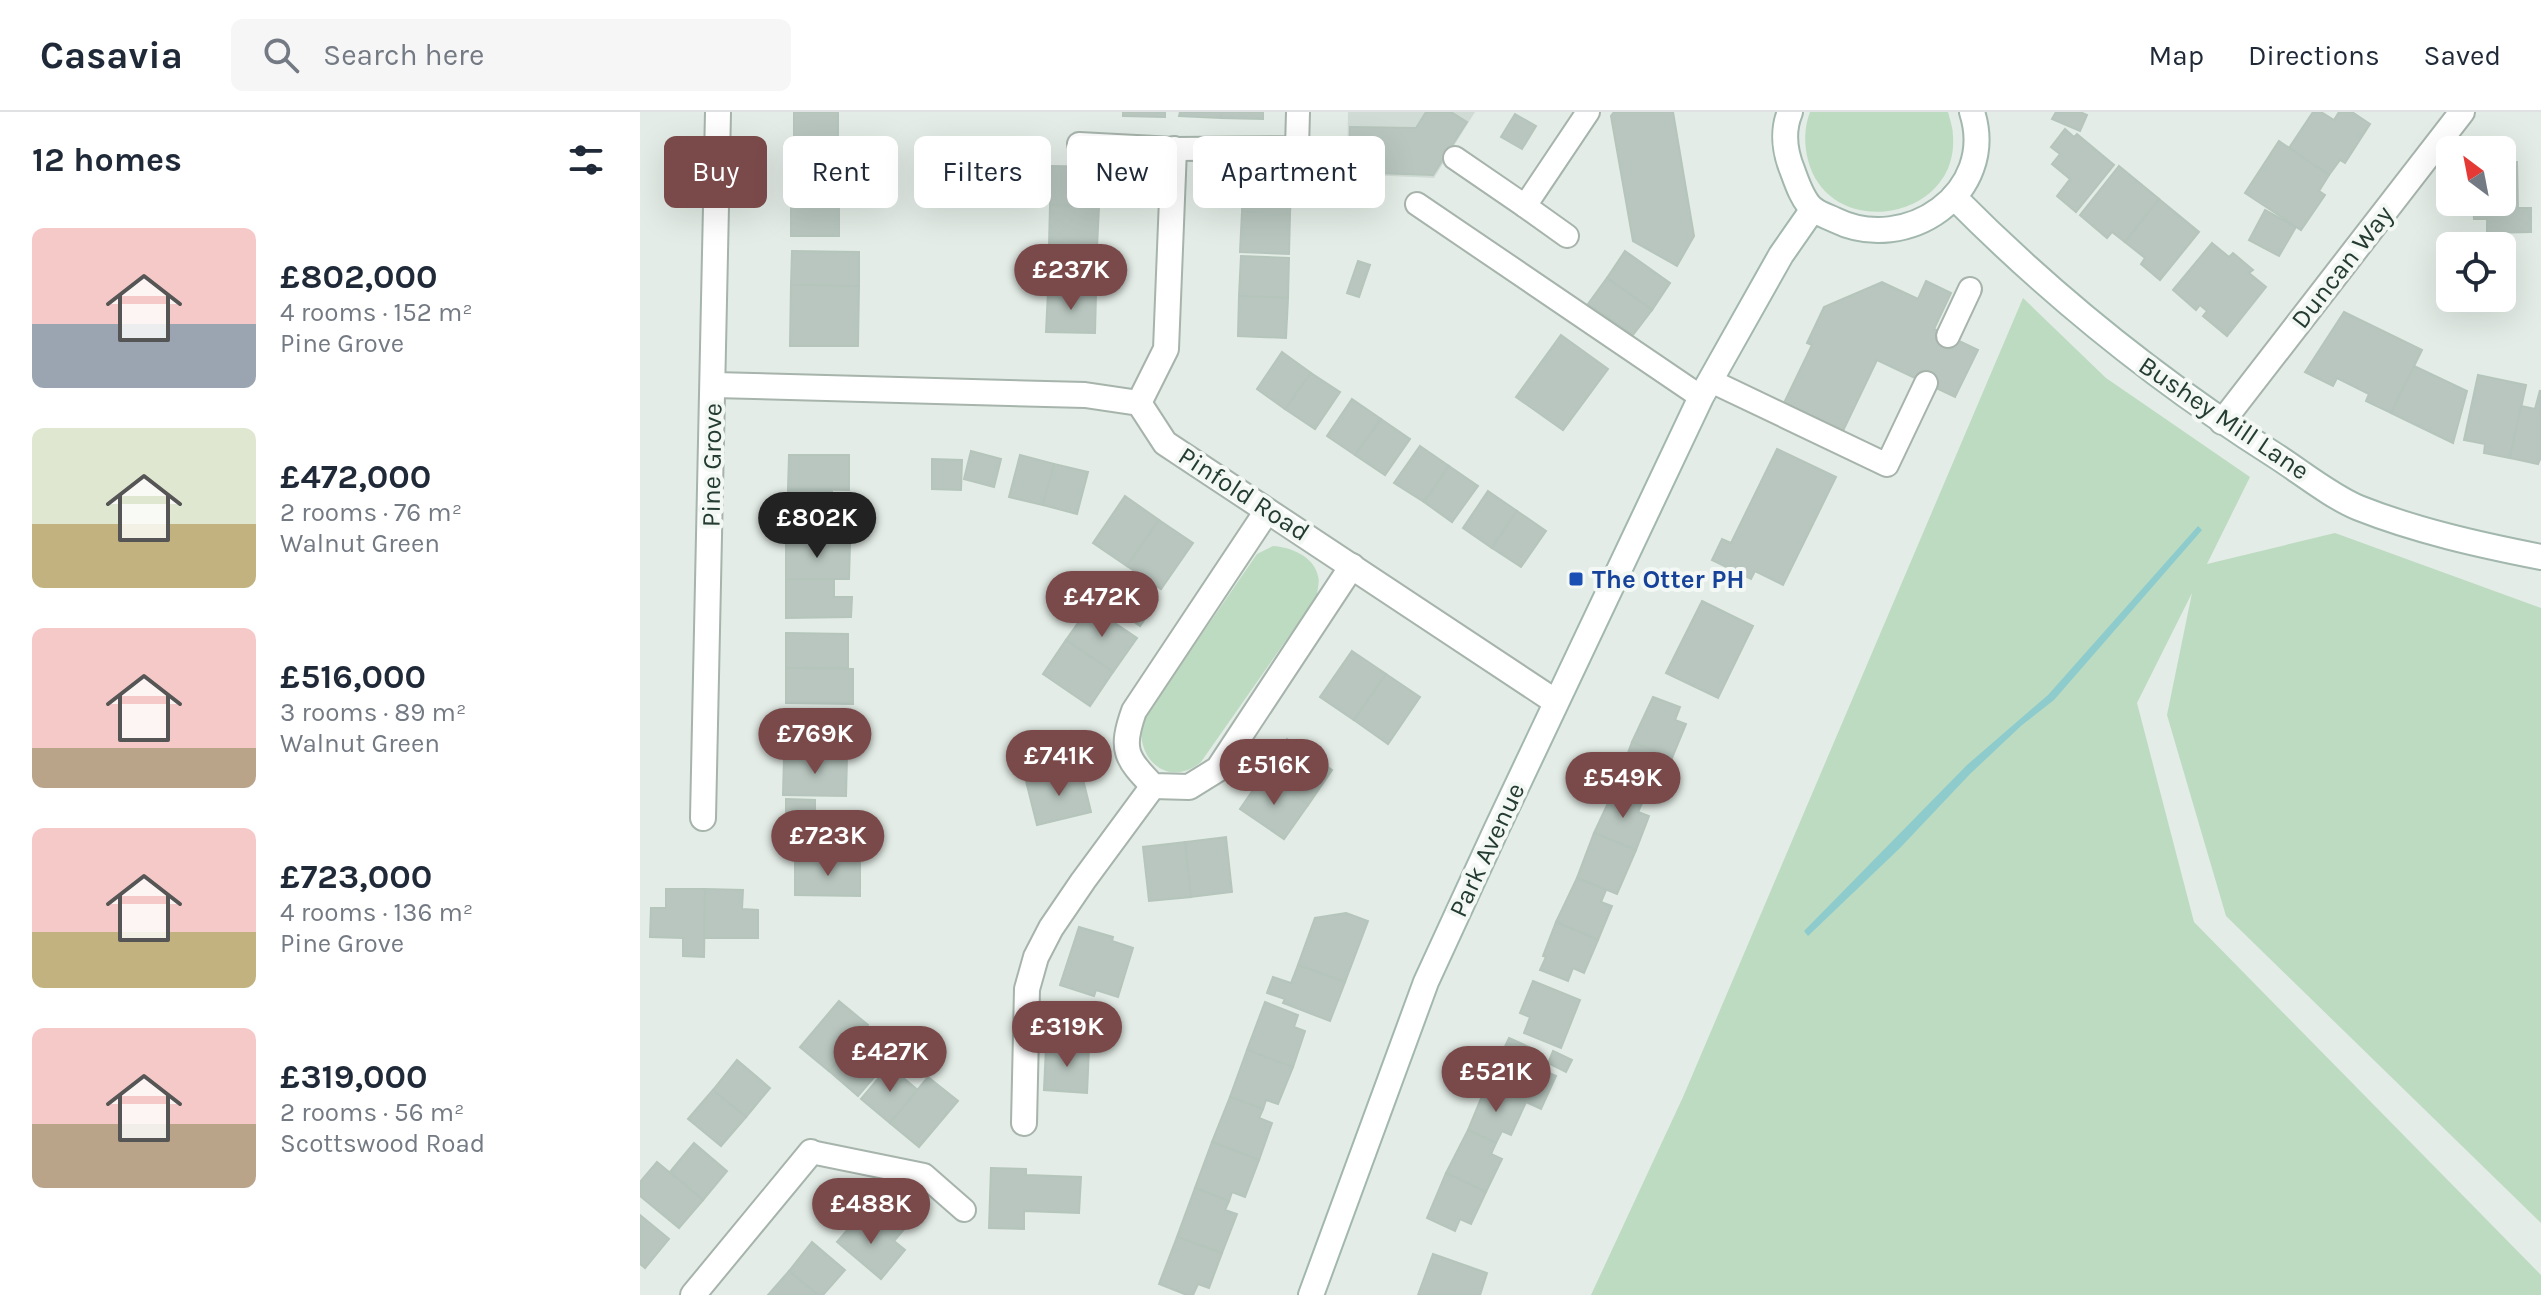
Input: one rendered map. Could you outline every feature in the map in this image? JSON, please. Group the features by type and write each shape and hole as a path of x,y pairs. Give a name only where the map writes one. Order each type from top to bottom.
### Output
{"street":[{"name":"Pine Grove","path":"703,818 718,112"},
{"path":"1790,112 1785,122 1786,156 1798,187 1813,209 1849,227 1882,232 1915,226 1954,197 1964,183 1974,157 1976,123 1972,112"},
{"name":"Duncan Way","path":"2222,422 2462,112"},
{"name":"Bushey Mill Lane","path":"1954,197 2099,330 2222,422 2356,507 2468,543 2541,557"},
{"path":"714,385 1085,395 1139,403 1166,349 1172,208"},
{"name":"Park Avenue","path":"1311,1295 1426,982 1706,389 1781,255 1813,209"},
{"name":"Pinfold Road","path":"1139,403 1165,443 1556,702"},
{"path":"1267,511 1134,711 1126,733 1130,762 1153,786 1189,787 1218,769 1352,566"},
{"path":"1024,1123 1027,989 1036,957 1075,892 1153,786"},
{"path":"693,1295 811,1152"}],"lane":[{"path":"1177,149 1297,148 1298,112"},
{"path":"1525,206 1588,112"},
{"path":"1455,158 1567,236"},
{"path":"1417,204 1706,389 1887,465 1926,383"},
{"path":"1948,336 1970,289"},
{"path":"811,1152 924,1175 964,1210"}],"shaded area":[{"path":"1348,112 1475,112 1434,178 1385,176 1385,136 1348,136"}],"green space":[{"path":"1810,112 1948,112 1953,136 1949,165 1936,187 1915,203 1891,211 1865,211 1840,203 1821,186 1808,160 1805,136"},
{"path":"2023,298 2106,378 2250,477 2207,564 2335,533 2541,608 2541,1223 2226,916 2167,715 2192,593 2137,703 2194,922 2541,1275 2541,1295 1591,1295 1683,1097"},
{"path":"1273,546 1294,551 1312,563 1319,578 1317,596 1201,762 1189,770 1177,772 1156,766 1144,747 1142,721 1257,554"}],"water":[{"path":"2198,526 2202,530 2054,700 1970,774 1900,848 1808,936 1804,931 1967,765 2048,695"}],"building":[{"path":"794,112 838,112 838,136 794,136"},
{"path":"1123,112 1165,112 1165,117 1123,116"},
{"path":"1180,112 1222,112 1221,118 1179,116"},
{"path":"1222,112 1263,112 1263,119 1221,118"},
{"path":"1426,112 1451,112 1467,122 1433,175 1385,173 1385,136 1350,136 1350,127 1416,128"},
{"path":"1614,112 1673,112 1694,236 1677,266 1633,241 1611,116"},
{"path":"2056,112 2087,115 2080,131 2052,119"},
{"path":"2313,112 2321,112 2334,120 2339,112 2352,112 2370,124 2345,163 2340,160 2329,175 2289,148"},
{"path":"1515,114 1536,126 1522,149 1501,137"},
{"path":"2065,129 2074,137 2077,134 2114,165 2076,212 2057,196 2070,179 2052,164 2060,154 2051,147"},
{"path":"2279,141 2329,175 2319,191 2325,195 2301,230 2245,193"},
{"path":"2516,162 2518,208 2531,208 2531,232 2487,232 2487,219 2474,219 2474,216 2516,216"},
{"path":"1052,166 1067,166 1067,206 1051,205"},
{"path":"2119,166 2159,199 2125,242 2112,232 2107,238 2080,215"},
{"path":"2159,199 2199,232 2160,280 2141,264 2145,258 2125,242"},
{"path":"1051,205 1099,208 1097,247 1049,246"},
{"path":"791,208 839,208 839,236 791,236"},
{"path":"1242,208 1290,208 1290,214 1242,212"},
{"path":"2265,210 2296,227 2279,256 2249,240"},
{"path":"1242,212 1290,214 1289,254 1240,252"},
{"path":"2212,243 2229,257 2233,253 2253,270 2249,273 2266,287 2227,336 2203,316 2207,311 2200,305 2196,310 2173,290"},
{"path":"792,251 859,252 859,286 791,285"},
{"path":"1625,251 1670,283 1652,310 1607,278"},
{"path":"1049,252 1097,253 1096,293 1048,291"},
{"path":"1241,256 1289,258 1288,298 1239,296"},
{"path":"1358,261 1370,265 1359,297 1347,293"},
{"path":"1607,278 1652,310 1633,335 1588,304"},
{"path":"1926,281 1951,293 1934,329 1978,350 1955,397 1877,360 1842,433 1783,405 1812,345 1807,343 1824,307 1882,282 1918,299"},
{"path":"791,285 859,286 858,346 790,346"},
{"path":"1048,291 1096,293 1095,333 1046,332"},
{"path":"1239,296 1288,298 1286,338 1238,336"},
{"path":"2344,312 2422,350 2391,413 2366,401 2369,394 2337,378 2333,386 2305,372"},
{"path":"1561,335 1608,369 1563,430 1516,397"},
{"path":"1282,352 1311,373 1285,409 1257,389"},
{"path":"2414,366 2467,391 2453,443 2391,413"},
{"path":"1311,373 1340,392 1315,429 1285,409"},
{"path":"2478,375 2526,385 2510,458 2484,453 2485,444 2464,440"},
{"path":"2540,390 2541,457 2538,464 2510,458 2521,406 2535,409"},
{"path":"1352,399 1381,419 1355,455 1327,436"},
{"path":"1381,419 1410,439 1385,475 1355,455"},
{"path":"1420,446 1449,466 1424,502 1394,483"},
{"path":"1777,449 1836,477 1783,585 1755,571 1751,579 1712,560 1722,539 1731,543"},
{"path":"971,451 1001,459 994,487 964,479"},
{"path":"789,455 849,455 849,490 788,489"},
{"path":"1020,455 1054,464 1043,505 1009,497"},
{"path":"932,459 962,460 961,490 932,489"},
{"path":"1054,464 1088,472 1077,514 1043,505"},
{"path":"1449,466 1478,486 1452,522 1424,502"},
{"path":"788,489 832,490 832,525 788,525"},
{"path":"1488,491 1517,511 1492,548 1463,528"},
{"path":"1125,496 1159,520 1127,566 1093,543"},
{"path":"1517,511 1546,531 1521,567 1492,548"},
{"path":"1159,520 1193,543 1161,589 1127,566"},
{"path":"786,539 835,540 835,543 850,544 849,579 786,579"},
{"path":"786,579 834,579 834,597 852,597 851,617 786,618"},
{"path":"1147,593 1158,600 1140,626 1130,619"},
{"path":"1702,601 1753,626 1718,698 1666,673"},
{"path":"1090,606 1137,638 1113,672 1066,640"},
{"path":"786,633 848,634 848,668 786,668"},
{"path":"1066,640 1113,672 1090,706 1043,674"},
{"path":"1352,651 1386,674 1354,720 1320,697"},
{"path":"786,668 853,669 853,704 786,703"},
{"path":"1386,674 1420,697 1388,744 1354,720"},
{"path":"1653,697 1680,707 1675,720 1686,724 1672,758 1632,742"},
{"path":"784,717 832,717 832,721 851,721 851,757 784,756"},
{"path":"1071,731 1081,771 1027,785 1017,744"},
{"path":"1287,739 1332,770 1308,805 1264,774"},
{"path":"1632,742 1672,758 1657,791 1649,788 1644,799 1615,788"},
{"path":"784,756 847,757 846,796 783,795"},
{"path":"1081,771 1091,812 1037,825 1027,785"},
{"path":"1264,774 1308,805 1284,839 1240,809"},
{"path":"1615,788 1644,799 1638,812 1649,816 1636,850 1594,833"},
{"path":"786,799 815,800 815,817 786,816"},
{"path":"796,825 840,826 840,861 795,861"},
{"path":"1594,833 1636,850 1617,894 1577,878"},
{"path":"1226,837 1232,892 1191,897 1185,842"},
{"path":"1185,842 1191,897 1149,901 1143,847"},
{"path":"795,861 860,861 860,896 795,895"},
{"path":"1577,878 1606,890 1601,902 1612,906 1598,940 1556,922"},
{"path":"666,889 705,889 704,957 683,956 683,938 650,937 651,908 666,908"},
{"path":"705,889 743,890 742,909 758,910 758,938 704,938"},
{"path":"1346,913 1368,921 1345,982 1298,965 1315,918"},
{"path":"1556,922 1598,940 1584,973 1573,968 1568,981 1540,970"},
{"path":"1079,927 1113,937 1112,941 1133,948 1118,997 1096,990 1094,996 1060,985"},
{"path":"1298,965 1345,982 1330,1021 1283,1003 1285,999 1267,993 1273,977 1291,983"},
{"path":"1533,981 1580,1000 1561,1048 1524,1033 1530,1017 1520,1013"},
{"path":"839,1001 868,1025 829,1071 800,1047"},
{"path":"1265,1002 1298,1015 1294,1027 1305,1031 1293,1067 1247,1050"},
{"path":"857,1038 886,1063 858,1096 829,1071"},
{"path":"1509,1038 1538,1051 1532,1065 1556,1076 1541,1109 1487,1084"},
{"path":"1046,1046 1089,1048 1087,1093 1044,1090"},
{"path":"1247,1050 1293,1067 1278,1104 1266,1100 1263,1109 1230,1097"},
{"path":"1553,1051 1572,1060 1566,1072 1548,1063"},
{"path":"737,1060 770,1088 746,1117 713,1090"},
{"path":"889,1066 918,1090 890,1123 861,1099"},
{"path":"928,1077 958,1101 919,1147 890,1123"},
{"path":"1487,1084 1526,1102 1511,1135 1502,1131 1496,1143 1468,1130"},
{"path":"713,1090 746,1117 721,1146 688,1119"},
{"path":"1230,1097 1263,1109 1259,1118 1272,1123 1259,1160 1212,1142"},
{"path":"1468,1130 1496,1143 1491,1154 1502,1159 1486,1192 1446,1173"},
{"path":"1212,1142 1259,1160 1245,1197 1232,1192 1229,1201 1195,1188"},
{"path":"694,1143 727,1171 703,1200 670,1172"},
{"path":"657,1162 703,1200 679,1228 640,1196 640,1182"},
{"path":"991,1168 1026,1169 1026,1175 1081,1177 1079,1213 1024,1211 1024,1229 989,1228"},
{"path":"1446,1173 1486,1192 1471,1224 1460,1219 1455,1231 1427,1218"},
{"path":"885,1185 918,1213 894,1241 861,1214"},
{"path":"1195,1188 1229,1201 1225,1210 1237,1214 1222,1253 1177,1237"},
{"path":"861,1214 905,1250 881,1279 837,1242"},
{"path":"640,1215 669,1239 645,1268 640,1264"},
{"path":"1177,1237 1222,1253 1209,1288 1198,1284 1193,1295 1187,1295 1159,1284"},
{"path":"812,1242 845,1270 823,1295 818,1295 789,1271"},
{"path":"1433,1254 1487,1273 1480,1295 1418,1295"},
{"path":"789,1271 818,1295 768,1295"}],"place":[{"name":"The Otter PH","path":"1576,579"}]}
